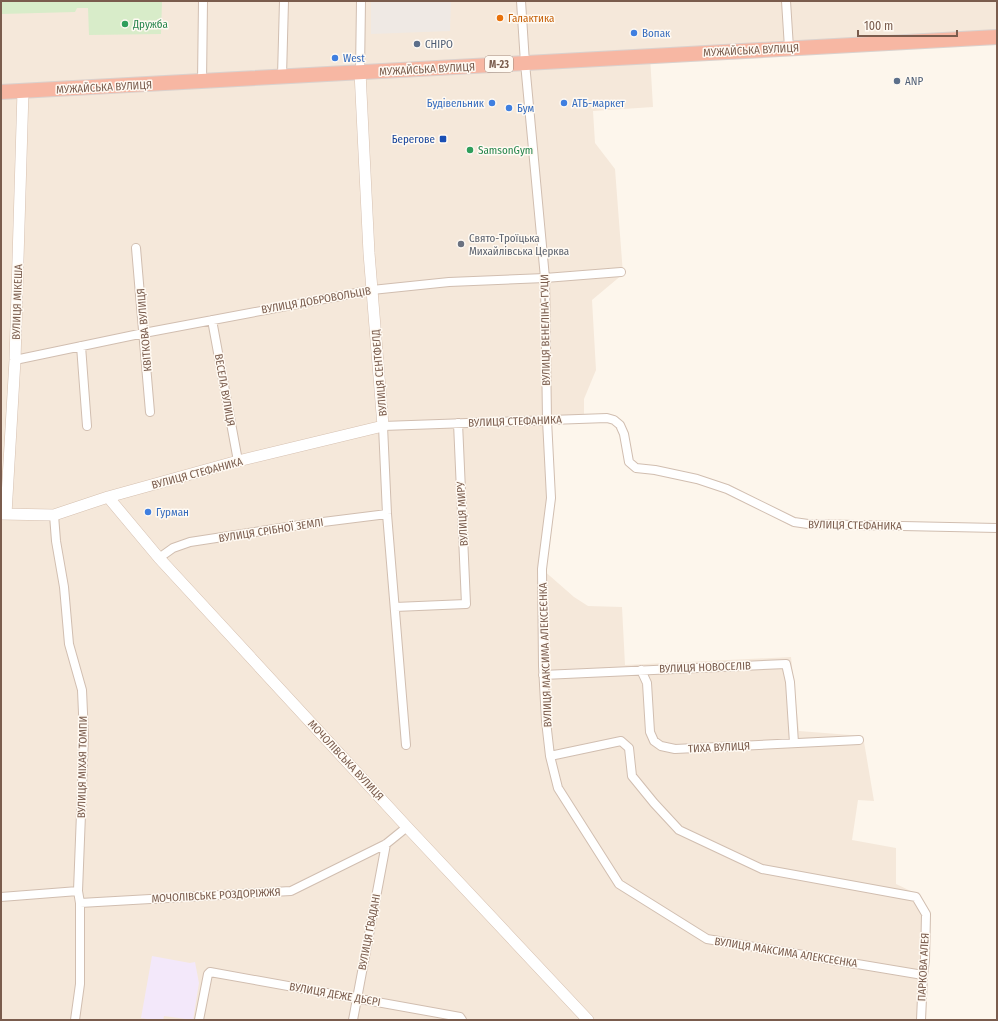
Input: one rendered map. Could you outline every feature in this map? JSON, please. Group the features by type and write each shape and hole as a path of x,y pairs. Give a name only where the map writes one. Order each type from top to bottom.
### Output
{"highway":[{"name":"МУЖАЙСЬКА ВУЛИЦЯ","path":"1,92 202,82 282,76 789,48 997,38"}],"main road":[{"name":"ВУЛИЦЯ СЕНТФЕЛД","path":"360,72 366,202 383,426"},
{"name":"ВУЛИЦЯ МІКЕША","path":"4,514 15,360 23,91"},
{"name":"ВУЛИЦЯ СТЕФАНИКА","path":"4,514 54,516 108,497 238,461 383,426"},
{"name":"МОЧОЛІВСЬКА ВУЛИЦЯ","path":"108,497 159,558 407,827 588,1020"}],"street":[{"path":"202,82 203,1"},
{"path":"282,76 284,1"},
{"name":"ВУЛИЦЯ СЕНТФЕЛД","path":"360,72 361,1"},
{"name":"ВУЛИЦЯ ВЕНЕЛІНА-ГУЦИ","path":"521,1 525,63 545,278 547,420"},
{"path":"786,1 789,48"},
{"name":"КВІТКОВА ВУЛИЦЯ","path":"136,248 150,412"},
{"name":"ВУЛИЦЯ ДОБРОВОЛЬЦІВ","path":"15,360 144,333 372,290 450,282 545,278 621,272"},
{"name":"ВЕСЕЛА ВУЛИЦЯ","path":"212,320 238,461"},
{"path":"81,346 86,426"},
{"name":"ВУЛИЦЯ СТЕФАНИКА","path":"383,426 607,418 614,420 620,425 624,434 629,462 636,468 655,470 697,479 758,504 794,522 808,524 997,528"},
{"name":"ВУЛИЦЯ МАКСИМА АЛЕКСЕЄНКА","path":"547,420 551,498 542,569 546,721 550,756 558,788 619,884 707,939 923,975"},
{"name":"ВУЛИЦЯ МИРУ","path":"395,607 466,604 458,423"},
{"name":"ВУЛИЦЯ СЕНТФЕЛД","path":"383,426 387,514 406,745"},
{"name":"ВУЛИЦЯ СРІБНОЇ ЗЕМЛІ","path":"159,558 173,548 190,542 308,524 387,514"},
{"name":"ВУЛИЦЯ МІХАЯ ТОМПИ","path":"54,516 56,541 64,587 69,644 82,690 84,736 78,891 80,903 80,984 75,1020"},
{"name":"ВУЛИЦЯ НОВОСЕЛІВ","path":"544,674 786,664 790,682 794,743"},
{"name":"ТИХА ВУЛИЦЯ","path":"641,670 647,683 650,732 654,741 660,746 675,749 858,740"},
{"name":"ПАРКОВА АЛЕЯ","path":"550,756 621,741 629,748 632,776 679,830 762,869 916,897 926,914 925,960 920,1020"},
{"name":"МОЧОЛІВСЬКЕ РОЗДОРІЖЖЯ","path":"80,903 291,891 386,844 407,827"},
{"name":"ВУЛИЦЯ ҐВАДАНІ","path":"352,1020 386,844"},
{"path":"1,897 78,891"},
{"name":"ВУЛИЦЯ ДЕЖЕ ДЬЄРІ","path":"199,1020 208,974 210,972 460,1017 462,1020"}],"shaded area":[{"path":"1,1 997,1 997,35 650,56 653,107 593,111 595,143 615,169 623,274 592,300 596,370 584,399 584,419 548,420 551,498 542,569 574,597 588,606 622,607 625,665 791,657 799,731 863,736 874,801 858,800 852,840 896,848 896,884 917,894 929,912 926,1020 1,1020"},
{"path":"371,1 451,1 450,31 371,34"},
{"path":"152,956 190,963 195,962 199,983 193,1020 164,1016 163,1020 141,1018"}],"green space":[{"name":"Дружба","path":"1,1 162,1 161,34 89,35 88,8 77,8 75,12 1,14"}],"place":[{"name":"Галактика","path":"500,18"},
{"name":"Дружба","path":"125,24"},
{"name":"Вопак","path":"634,33"},
{"name":"CHIPO","path":"417,44"},
{"name":"West","path":"335,58"},
{"name":"ANP","path":"897,81"},
{"name":"Будівельник","path":"492,103"},
{"name":"АТБ-маркет","path":"564,103"},
{"name":"Бум","path":"509,108"},
{"name":"Берегове","path":"443,139"},
{"name":"SamsonGym","path":"470,150"},
{"name":"Свято-Троїцька Михайлівська Церква","path":"461,244"},
{"name":"Гурман","path":"148,512"}]}
